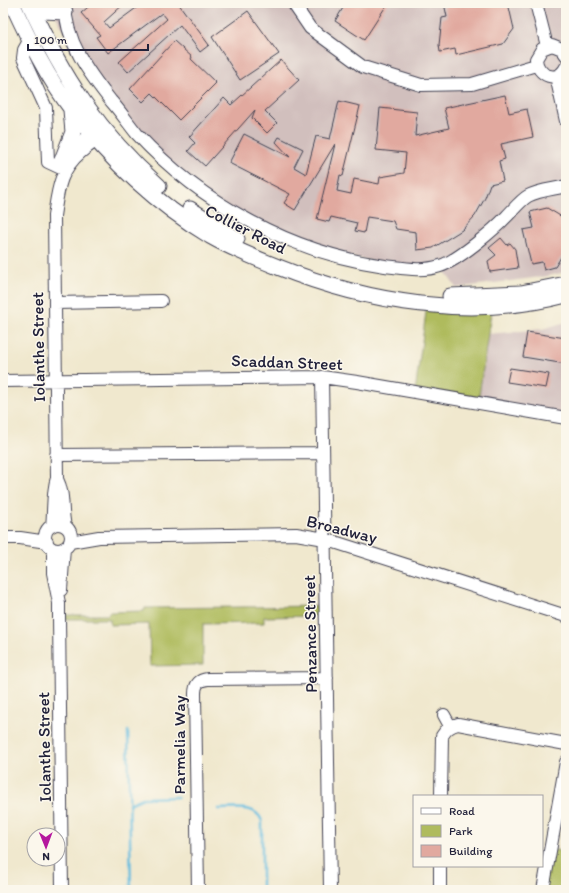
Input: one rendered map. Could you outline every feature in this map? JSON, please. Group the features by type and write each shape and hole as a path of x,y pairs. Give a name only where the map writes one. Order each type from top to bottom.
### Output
{"main road":[{"name":"Collier Road","path":"12,3 29,41 46,72 71,110 120,150 170,196 230,235 283,259 316,271 356,283 430,295 464,296 521,292 566,284"},
{"name":"Collier Road","path":"30,3 60,66 99,132 131,176 169,207 210,236 262,261 299,275 343,289 388,299 431,305 475,307 515,305 566,296"},
{"path":"30,3 43,11 65,8"},
{"path":"61,166 73,132 71,110"}],"street":[{"path":"293,3 310,28 363,67 421,85 472,84 536,65"},
{"path":"536,3 547,46"},
{"path":"65,8 74,46 101,88 138,134 177,170 221,205 266,230 315,249 373,264 412,269 440,266 463,253 504,219 528,196 566,186"},
{"path":"29,41 24,50 23,58 46,108 48,162 61,166"},
{"path":"566,55 557,46 547,46 538,54 536,65 542,73 551,77 561,74 566,67"},
{"path":"556,76 566,121"},
{"name":"Iolanthe Street","path":"62,890 58,537 55,508 55,484 57,478 57,380 54,303 54,216 50,192 61,166 80,153 99,132"},
{"path":"54,303 161,301"},
{"name":"Scaddan Street","path":"3,381 322,377 566,418"},
{"name":"Penzance Street","path":"322,377 330,890"},
{"path":"56,455 322,453"},
{"name":"Broadway","path":"3,538 296,534 325,538 566,616"},
{"name":"Parmelia Way","path":"198,890 195,694 198,683 201,680 208,679 327,678"},
{"path":"444,715 450,726"},
{"path":"441,795 442,736 446,729 450,726 458,724 566,744"},
{"path":"543,890 566,762"},
{"path":"440,867 440,890"}],"shaded area":[{"path":"48,3 566,3 566,272 548,276 456,288 442,267 411,269 314,249 216,201 136,134 72,44"},
{"path":"566,322 566,417 478,403 488,334 542,329"}],"green space":[{"path":"427,305 492,306 478,403 415,392"},
{"path":"326,606 326,616 264,617 264,623 203,624 203,665 150,666 149,624 110,625 110,619 59,619 59,615 108,615 109,612 144,611 145,608"},
{"path":"550,849 566,852 566,890 543,890"}],"building":[{"path":"93,3 125,3 104,22 109,28 143,3 178,3 209,45 200,52 180,25 128,72 119,62 167,19 162,13 108,53 96,37 100,35 81,13"},
{"path":"346,3 388,3 364,40 335,21"},
{"path":"444,3 508,3 514,29 503,44 456,55 455,49 440,52 439,45 442,18 447,17"},
{"path":"248,11 279,54 240,80 212,37"},
{"path":"174,41 192,57 191,59 216,83 179,120 152,93 143,102 130,89"},
{"path":"281,60 299,80 265,111 277,123 267,133 252,118 255,110 205,166 188,151 195,143 189,137 224,98 231,105"},
{"path":"505,95 509,113 527,109 533,137 501,144 505,159 499,161 503,181 490,184 485,198 475,216 462,230 433,248 417,250 416,232 396,229 393,221 367,217 364,233 355,231 357,223 331,217 329,222 317,219 335,144 295,210 284,203 290,194 229,163 244,134 290,157 276,142 279,137 303,149 294,167 306,174 316,136 330,139 339,101 360,106 343,176 340,175 337,191 351,194 354,179 379,184 380,177 404,173 406,153 376,150 380,108 417,112 415,136 449,128 444,108"},
{"path":"547,208 562,217 566,232 566,249 555,267 544,270 542,262 531,264 523,230 534,228 530,212"},
{"path":"501,238 507,245 510,243 515,249 518,268 490,272 488,261 496,255 489,248"},
{"path":"527,332 566,338 566,364 523,357"},
{"path":"510,368 549,374 546,388 507,382"}],"waterway":[{"path":"128,731 131,890"},
{"path":"129,804 143,798 178,797"},
{"path":"218,809 237,808 249,810 255,812 262,821 262,886"}]}
